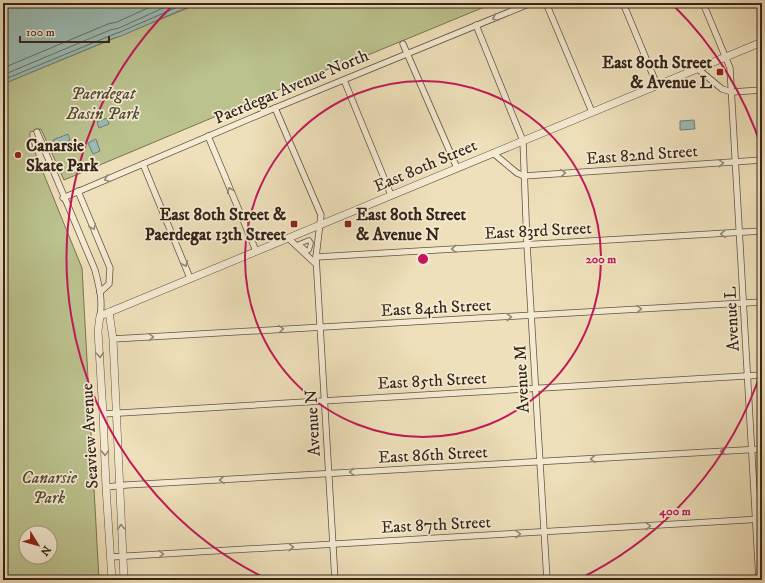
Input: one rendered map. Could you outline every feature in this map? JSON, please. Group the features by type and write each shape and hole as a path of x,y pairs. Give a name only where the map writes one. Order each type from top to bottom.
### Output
{"street":[{"name":"Paerdegat Avenue North","path":"63,198 275,108 531,3"},
{"path":"546,3 592,112"},
{"path":"623,3 658,85"},
{"name":"Avenue L","path":"703,3 730,68 752,449 759,520 759,580"},
{"path":"476,25 523,141"},
{"name":"East 80th Street","path":"100,316 762,42"},
{"path":"403,44 457,168"},
{"path":"698,69 722,89 732,92 762,90"},
{"path":"344,80 391,196"},
{"name":"Avenue N","path":"275,108 321,215 316,264 335,580"},
{"name":"Seaview Avenue","path":"37,132 63,198 95,270 100,292 102,308 98,331 112,580"},
{"path":"208,136 256,251"},
{"name":"Avenue M","path":"523,141 547,580"},
{"path":"492,153 517,173 524,176"},
{"name":"East 82nd Street","path":"524,176 762,160"},
{"path":"142,164 190,278"},
{"path":"78,192 110,268 109,284 100,292"},
{"name":"East 83rd Street","path":"316,257 762,231"},
{"path":"288,238 316,264"},
{"name":"East 84th Street","path":"112,339 762,302"},
{"name":"Seaview Avenue","path":"109,312 112,339 118,485 124,580"},
{"name":"East 85th Street","path":"103,414 762,375"},
{"name":"East 86th Street","path":"106,487 118,485 762,449"},
{"name":"East 87th Street","path":"111,557 759,520"}],"green space":[{"path":"200,3 494,3 351,62 350,60 64,180 41,129 30,132 30,138 34,150 82,268 99,580 3,580 3,84"}],"water":[{"path":"3,3 197,3 3,84"},
{"path":"107,118 109,124 99,128 97,122"},
{"path":"694,120 695,129 680,130 680,121"},
{"path":"68,134 70,140 56,146 53,140"},
{"path":"96,139 100,151 93,154 88,143"}],"place":[{"name":"East 80th Street & Avenue L","path":"720,72"},
{"name":"Canarsie Skate Park","path":"18,155"},
{"name":"East 80th Street & Paerdegat 13th Street","path":"294,224"},
{"name":"East 80th Street & Avenue N","path":"348,224"}],"park label":[{"name":"Paerdegat Basin Park","path":"103,103"},
{"name":"Canarsie Park","path":"49,487"}]}
